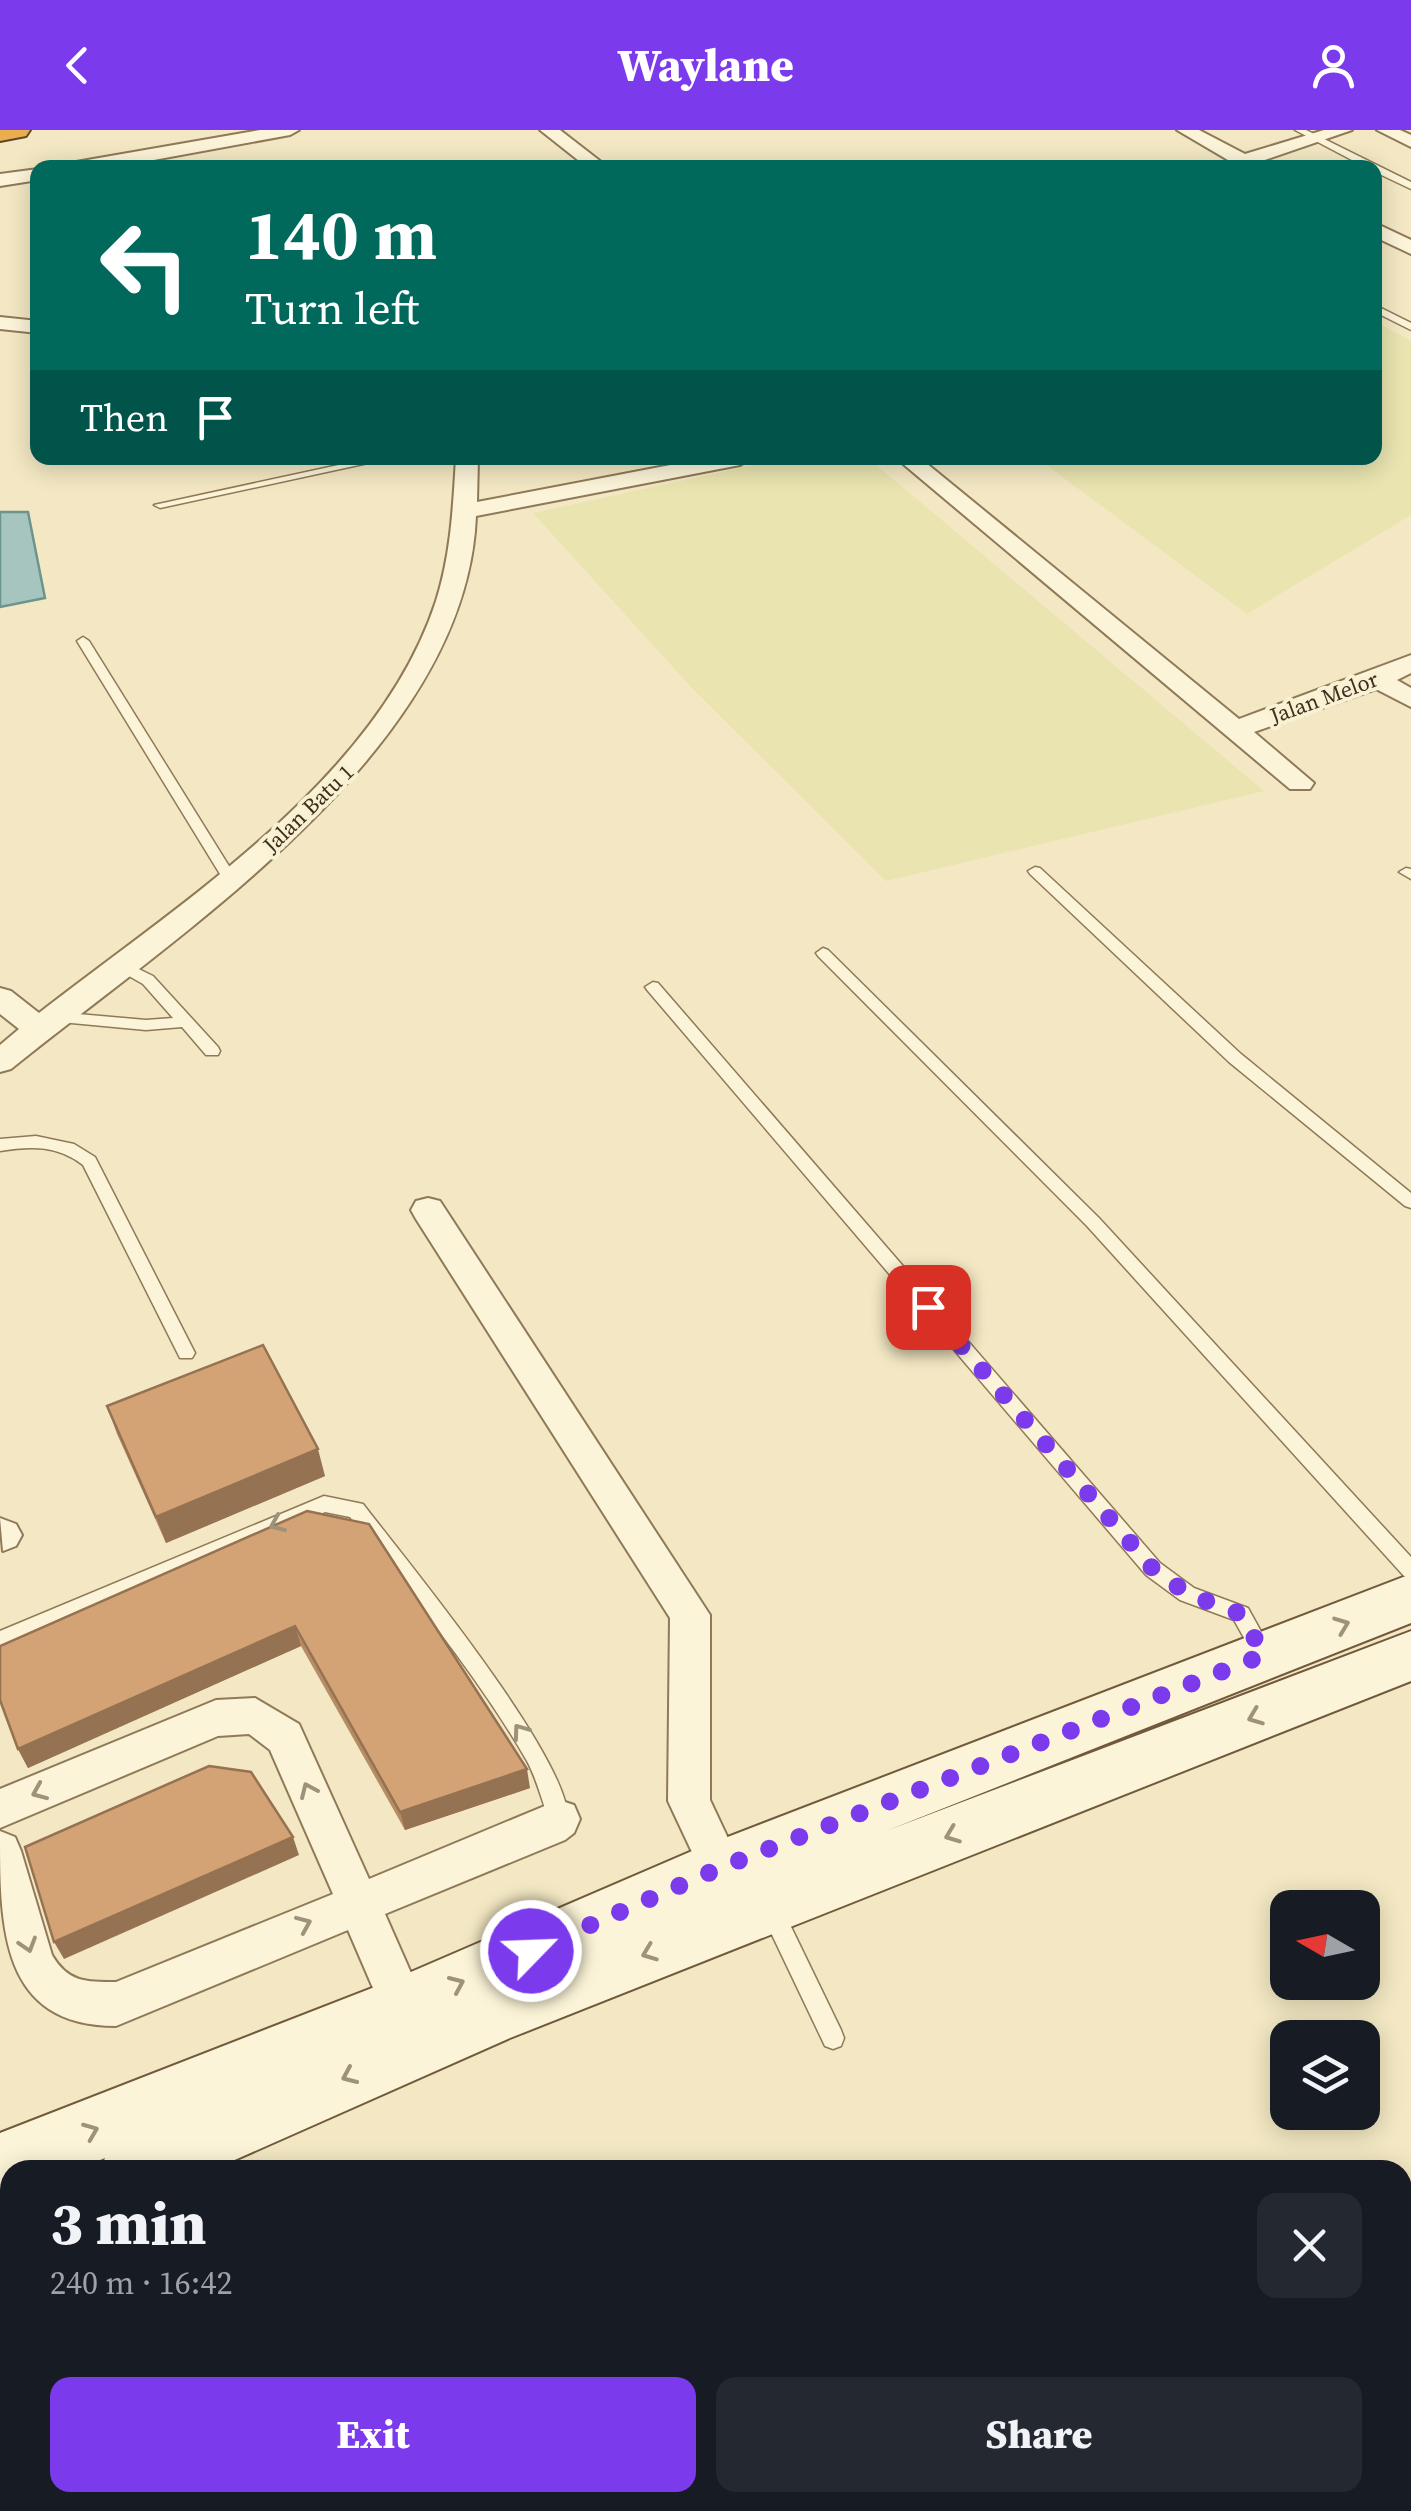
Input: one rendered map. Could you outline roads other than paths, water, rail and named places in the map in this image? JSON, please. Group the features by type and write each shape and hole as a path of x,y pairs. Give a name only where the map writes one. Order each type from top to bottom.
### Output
{"highway":[{"path":"0,133 16,130"}],"main road":[{"path":"15,2160 404,2007 720,1868 1411,1598"},
{"path":"157,2160 493,2013 1411,1656"}],"street":[{"path":"121,160 290,130"},
{"path":"549,130 589,160"},
{"path":"1186,130 1242,160"},
{"path":"1257,160 1307,134 1343,130"},
{"path":"1386,130 1411,142"},
{"path":"0,180 30,175"},
{"path":"1382,234 1411,248"},
{"path":"0,323 30,326"},
{"name":"Jalan Batu 1","path":"0,1061 274,844 359,759 419,674 456,574 467,511 467,465"},
{"path":"467,511 704,465"},
{"path":"916,465 1300,783"},
{"name":"Jalan Melor","path":"1237,729 1411,663"},
{"path":"1378,678 1411,699"},
{"path":"0,998 47,1023"},
{"path":"428,1210 690,1616 689,1800 720,1868"},
{"path":"0,1808 216,1718 255,1716 284,1737 404,2007"},
{"path":"0,1851 36,1974 52,1994 84,2004 116,2004 559,1819"}],"lane":[{"path":"1307,134 1359,160"},
{"path":"1382,172 1411,186"},
{"path":"1382,312 1411,327"},
{"path":"160,505 352,465"},
{"path":"278,497 290,478"},
{"path":"83,641 230,879"},
{"path":"1035,872 1234,1058 1411,1202"},
{"path":"822,952 1092,1222 1411,1570"},
{"path":"120,965 148,980 212,1052"},
{"path":"653,987 1153,1569 1188,1594 1241,1614 1264,1655"},
{"path":"47,1023 186,1022"},
{"path":"0,1145 48,1141 72,1146 89,1161 186,1353"},
{"path":"0,1640 324,1504 356,1510 535,1751 560,1806 559,1819"},
{"path":"770,1906 834,2038"}],"water":[{"path":"0,512 28,512 45,598 0,607"}]}
